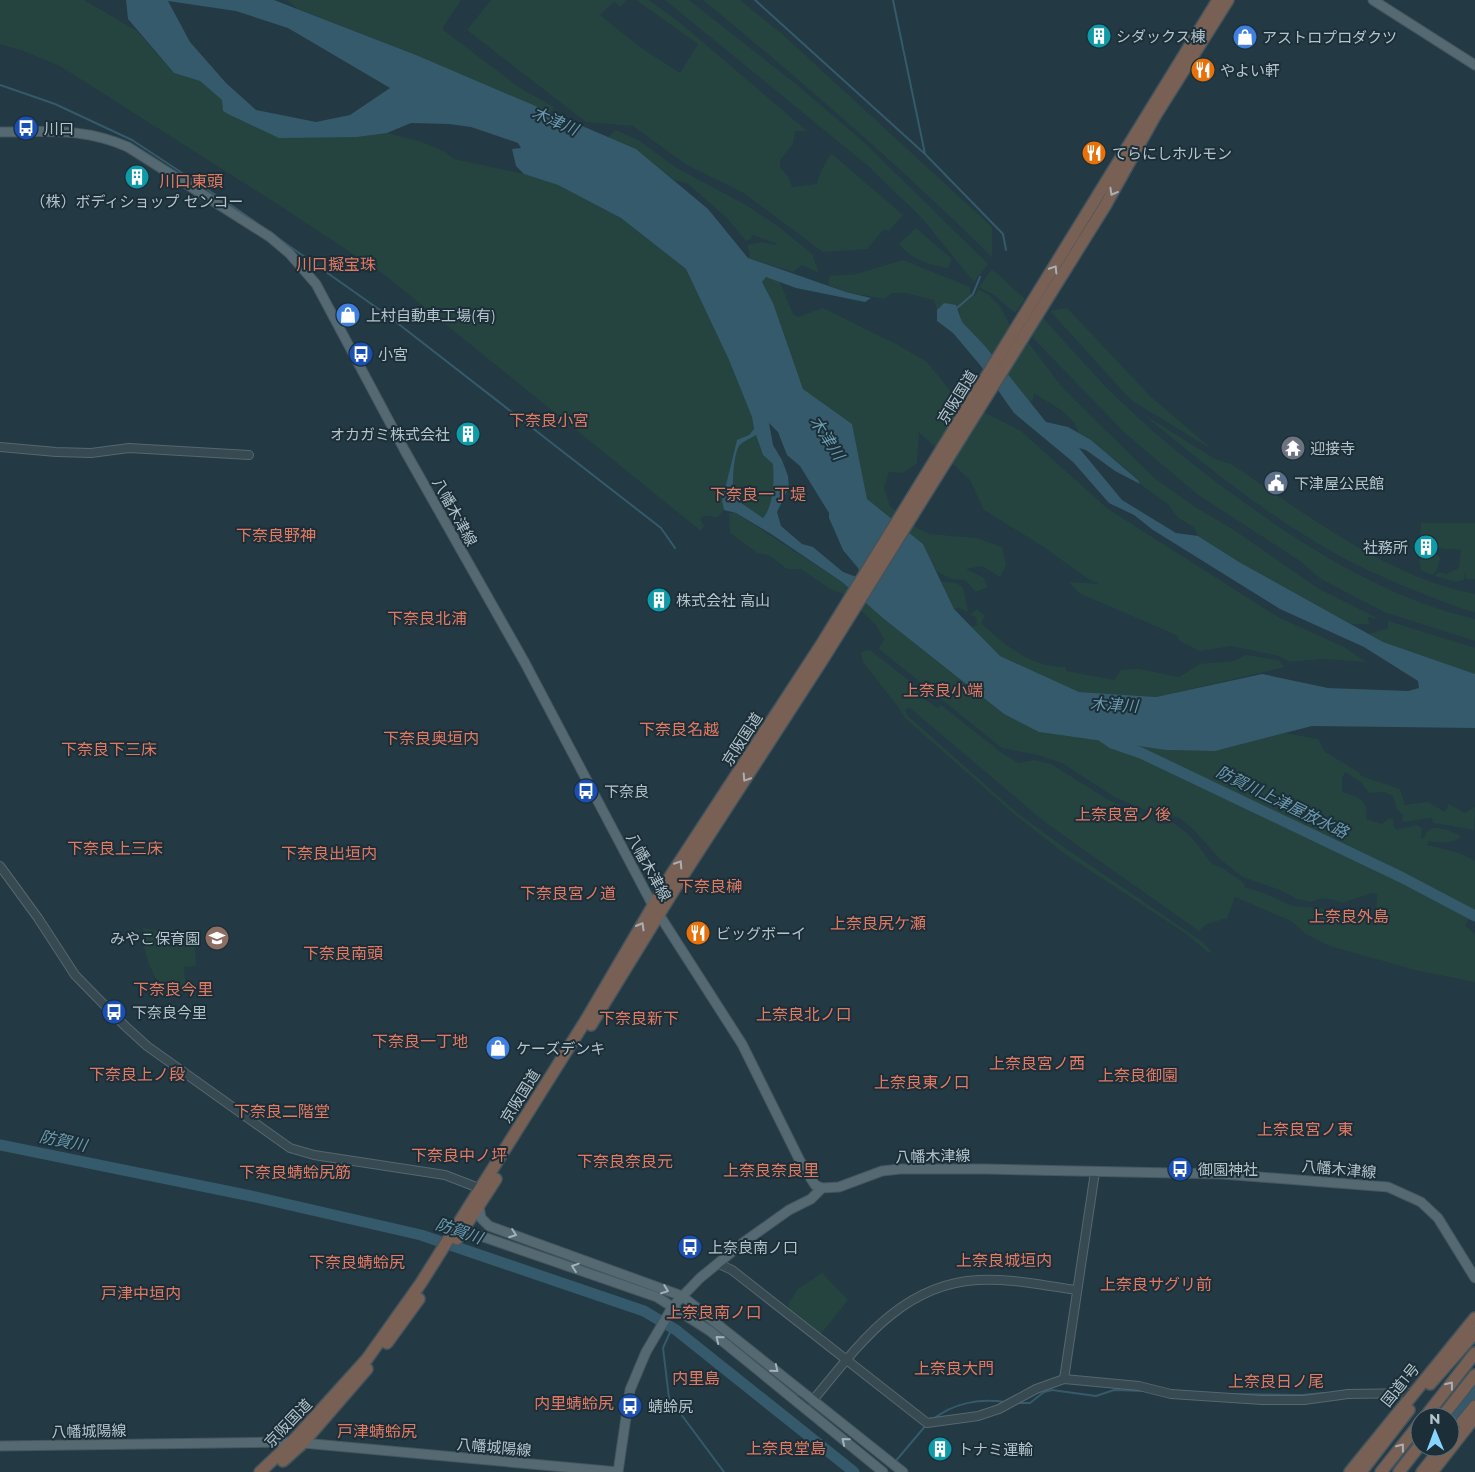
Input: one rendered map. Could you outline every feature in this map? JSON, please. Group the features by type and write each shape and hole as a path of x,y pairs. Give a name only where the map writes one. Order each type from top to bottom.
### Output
{"highway":[{"name":"京阪国道","path":"455,1238 656,910 826,646 1032,313 1218,0"},
{"name":"京阪国道","path":"1032,313 1105,206 1155,116 1228,0"},
{"name":"京阪国道","path":"271,1472 367,1358 479,1206 484,1190"},
{"name":"国道1号","path":"1350,1472 1412,1393 1475,1318"},
{"path":"1361,1472 1419,1396 1475,1333"},
{"path":"1432,1407 1475,1353"},
{"path":"1450,1407 1475,1375"},
{"path":"1460,1425 1475,1406"},
{"path":"1432,1472 1475,1418"},
{"path":"1381,1472 1410,1436"},
{"name":"京阪国道","path":"260,1472 297,1442"},
{"path":"1399,1472 1411,1457"},
{"path":"1422,1472 1434,1457"}],"main road":[{"path":"1373,0 1475,65"},
{"name":"八幡木津線","path":"0,132 78,132 110,139 128,147 270,236 302,266 316,284 401,443 525,663 656,910 742,1044 809,1177 815,1185 822,1188 839,1187 882,1171 900,1169 1222,1174 1388,1187 1420,1202 1438,1218 1475,1278"},
{"name":"八幡城陽線","path":"0,1446 297,1442 618,1472 630,1390 657,1332 671,1310 682,1296 719,1264 789,1210 811,1199 822,1188"},
{"path":"479,1206 482,1218 489,1226 682,1296 814,1399 903,1472"},
{"path":"455,1238 468,1234 478,1235 658,1297 671,1310 710,1331 883,1472"}],"street":[{"path":"0,447 91,453 129,448 249,454"},
{"path":"0,866 76,975 124,1025 147,1046 290,1148 314,1155 445,1176 484,1190"},
{"path":"1064,1379 1095,1172"},
{"path":"719,1264 732,1270 845,1361 927,1423 978,1416 999,1409 1036,1389 1064,1379 1139,1386 1171,1394 1262,1400 1304,1400 1348,1394 1412,1393"},
{"path":"791,1397 804,1402 814,1399 845,1361 882,1321 917,1298 954,1284 976,1280 1006,1280 1077,1290"}],"green space":[{"path":"0,0 84,0 137,31 174,73 200,81 222,100 223,111 357,137 387,133 422,142 445,152 454,159 524,174 558,185 621,218 686,269 729,360 752,417 754,429 749,435 737,441 722,501 724,510 718,517 703,516 700,520 704,525 701,531 386,276 279,205 60,66 21,50 0,44"},
{"path":"287,0 461,0 442,29 520,88 554,107 550,113 416,55 298,9"},
{"path":"491,0 626,0 621,7 614,2 600,15 641,48 680,73 698,44 636,0 649,0 678,21 807,131 795,131 793,144 780,160 780,167 789,178 792,187 817,184 827,160 832,154 903,215 889,231 884,229 867,249 823,252 742,192 687,165 633,126 586,122 467,30"},
{"path":"665,0 689,0 797,85 866,144 988,264 974,282 921,217 867,165"},
{"path":"703,0 740,0 782,34 992,227 992,257 850,125"},
{"path":"616,130 640,141 675,167 746,205 779,227 812,254 819,273 802,265 793,272 748,258 750,255 747,245 762,242 776,245 776,243 752,235 751,239 746,241 728,219 687,183 674,180 636,149 608,137"},
{"path":"916,228 952,259 948,268 914,257 899,244"},
{"path":"903,260 970,287 970,293 975,296 978,289 989,295 1000,306 1010,326 1030,345 1062,387 1153,477 1319,589 1379,619 1368,617 1369,624 1351,624 1239,562 1198,536 1194,527 1178,518 1168,504 1140,484 1138,479 1091,440 1079,433 1074,422 1061,410 1034,393 1033,400 1029,403 985,346 961,322 959,308 944,303 937,310 934,300 905,293 892,293 884,299 846,292 828,285 830,276 856,274"},
{"path":"992,269 1025,299 1015,313 994,295 979,287"},
{"path":"766,277 779,280 793,314 798,317 823,308 898,345 927,362 956,398 1021,431 1108,509 1278,617 1344,647 1366,662 1322,659 1290,662 1279,656 1231,646 1200,651 1180,641 1176,635 1079,593 1069,582 1099,584 984,510 970,480 919,432 917,463 903,473 889,472 884,488 890,506 915,527 929,534 976,538 1002,547 1006,565 1000,577 982,566 966,569 984,578 987,587 976,592 965,580 951,579 936,571 923,544 867,499 852,424 803,389 773,303 762,282"},
{"path":"1067,308 1150,396 1214,451 1131,400 1050,311"},
{"path":"1043,318 1096,376 1141,420 1218,483 1288,533 1347,568 1409,598 1475,619 1475,641 1384,612 1321,579 1300,561 1197,494 1126,434 1032,337"},
{"path":"1143,414 1215,459 1231,464 1317,522 1378,558 1442,586 1475,594 1475,612 1392,581 1324,547 1253,501"},
{"path":"756,435 763,455 773,464 771,499 767,513 763,518 734,498 733,493 737,450 742,443"},
{"path":"729,513 736,513 842,582 884,619 1004,714 1039,732 1166,750 1215,751 1285,733 1318,739 1325,752 1360,773 1361,776 1400,789 1405,805 1428,802 1445,812 1449,804 1465,813 1475,807 1474,830 1434,823 1431,818 1402,822 1403,815 1397,809 1393,796 1385,792 1369,793 1361,782 1345,772 1342,779 1342,792 1362,800 1366,807 1366,819 1382,824 1389,818 1394,820 1393,825 1396,830 1417,825 1422,828 1421,838 1424,838 1430,829 1435,828 1461,836 1450,842 1428,841 1427,845 1459,853 1475,861 1475,908 1465,926 1475,934 1475,982 1415,970 1330,946 1306,934 1291,921 1235,897 1227,918 1207,924 1199,931 1046,823 910,708 905,709 908,716 1017,813 1204,943 1211,951 1209,953 1185,933 1065,854 1014,814 905,718 863,662 861,652 870,650 916,686 919,696 938,708 941,705 1003,754 1019,763 1034,760 1051,764 1107,799 1160,824 1169,824 1170,821 1190,836 1213,865 1221,867 1245,884 1244,887 1293,906 1338,910 1376,922 1377,894 1372,893 1342,903 1327,899 1319,899 1312,902 1297,899 1280,890 1243,877 1221,860 1192,828 1178,817 1153,813 1116,798 1062,763 1038,755 1002,748 879,649 884,639 876,625 845,595 830,589 801,569 787,569 769,555 758,553 730,533"},
{"path":"1421,523 1475,523 1475,579 1466,579 1465,572 1464,580 1456,582 1435,576 1438,572 1447,574 1459,568 1461,550 1437,548 1435,553 1440,558 1438,568 1433,575 1422,571 1419,562"},
{"path":"941,581 956,583 963,587 968,612 959,608 954,609"},
{"path":"977,609 985,616 981,623 1019,654 1042,664 1066,667 1066,671 1114,680 1121,670 1138,669 1179,677 1200,664 1234,661 1246,655 1278,660 1285,667 1156,697 1079,692 1000,656 972,627 977,625 976,617 970,615"},
{"path":"1388,621 1475,648 1475,674 1383,642 1369,634 1388,628"},
{"path":"143,928 194,936 196,966 184,967 186,993 172,994 168,998 150,965 144,948"},
{"path":"822,1273 848,1300 820,1335 790,1311 788,1304 798,1289"}],"water":[{"name":"木津川","path":"126,0 274,0 416,55 636,149 708,209 748,258 846,292 871,298 865,302 796,288 766,277 762,282 773,303 803,389 852,424 867,499 923,544 954,609 1000,656 1079,692 1156,697 1262,674 1328,688 1408,691 1419,688 1418,681 1364,647 1280,609 1153,530 1134,515 1109,503 1073,462 1014,413 980,365 953,333 937,321 937,310 944,303 956,305 962,322 985,346 1046,422 1068,427 1091,440 1138,480 1140,484 1115,471 1086,450 1079,448 1122,500 1176,533 1198,536 1239,562 1383,642 1475,674 1475,728 1312,726 1215,751 1166,750 1039,732 1004,714 884,619 842,582 771,534 736,513 724,510 722,501 737,440 749,435 754,429 752,417 729,360 686,269 621,218 558,185 524,174 516,166 512,149 521,148 518,143 471,127 449,124 411,123 387,133 357,137 279,138 223,111 222,100 200,81 174,73 128,19","holes":["168,1 236,11 288,28 390,88 350,115 316,122 256,110 226,83 190,42","769,423 778,432 787,455 800,466 829,513 829,518 843,550 858,568 862,579 843,572 813,547 802,544 781,526 777,512 789,487 788,476 782,460 773,445","756,435 763,455 773,464 771,499 767,513 763,518 734,498 735,457 739,446"]}],"waterway":[{"path":"755,0 925,154 1003,234 1006,250"},
{"path":"893,0 925,154"},
{"path":"0,85 55,104 132,140 234,207 387,315 661,528 675,548"},
{"path":"957,308 973,294 980,277"},
{"name":"防賀川上津屋放水路","path":"1099,734 1112,743 1141,753 1401,877 1475,916"},
{"name":"防賀川","path":"0,1145 251,1196 421,1235 644,1311 676,1330 854,1472"},
{"path":"672,1328 663,1348 669,1398 724,1472"},
{"path":"1015,1403 1030,1403 1044,1392 1052,1390 1096,1396 1114,1390 1144,1391"},
{"name":"防賀川上津屋放水路","path":"1460,1411 1475,1392"},
{"path":"1226,1394 1301,1395 1324,1393"},
{"path":"932,1420 949,1409 967,1403 976,1401 1005,1402"},
{"path":"894,1463 927,1424"}],"place":[{"name":"シダックス棟","path":"1099,36"},
{"name":"アストロプロダクツ","path":"1245,37"},
{"name":"やよい軒","path":"1203,70"},
{"name":"川口","path":"26,128"},
{"name":"てらにしホルモン","path":"1094,153"},
{"name":"（株）ボディショップ センコー","path":"137,177"},
{"name":"上村自動車工場(有)","path":"348,315"},
{"name":"小宮","path":"361,354"},
{"name":"オカガミ株式会社","path":"468,434"},
{"name":"迎接寺","path":"1293,448"},
{"name":"下津屋公民館","path":"1276,483"},
{"name":"社務所","path":"1426,547"},
{"name":"株式会社 高山","path":"659,600"},
{"name":"下奈良","path":"586,791"},
{"name":"ビッグボーイ","path":"698,933"},
{"name":"みやこ保育園","path":"217,938"},
{"name":"下奈良今里","path":"114,1012"},
{"name":"ケーズデンキ","path":"498,1048"},
{"name":"御園神社","path":"1180,1169"},
{"name":"上奈良南ノ口","path":"690,1247"},
{"name":"蜻蛉尻","path":"630,1406"},
{"name":"トナミ運輸","path":"940,1449"}],"district":[{"name":"川口東頭","path":"191,181"},
{"name":"川口擬宝珠","path":"336,264"},
{"name":"下奈良小宮","path":"549,420"},
{"name":"下奈良一丁堤","path":"758,494"},
{"name":"下奈良野神","path":"276,535"},
{"name":"下奈良北浦","path":"427,618"},
{"name":"上奈良小端","path":"943,690"},
{"name":"下奈良名越","path":"679,729"},
{"name":"下奈良奥垣内","path":"431,738"},
{"name":"下奈良下三床","path":"109,749"},
{"name":"上奈良宮ノ後","path":"1123,814"},
{"name":"下奈良上三床","path":"115,848"},
{"name":"下奈良出垣内","path":"329,853"},
{"name":"下奈良榊","path":"710,886"},
{"name":"下奈良宮ノ道","path":"568,893"},
{"name":"上奈良外島","path":"1349,916"},
{"name":"上奈良尻ケ瀬","path":"878,923"},
{"name":"下奈良南頭","path":"343,953"},
{"name":"下奈良今里","path":"173,989"},
{"name":"上奈良北ノ口","path":"804,1014"},
{"name":"下奈良新下","path":"639,1018"},
{"name":"下奈良一丁地","path":"420,1041"},
{"name":"上奈良宮ノ西","path":"1037,1063"},
{"name":"下奈良上ノ段","path":"137,1074"},
{"name":"上奈良御園","path":"1138,1075"},
{"name":"上奈良東ノ口","path":"922,1082"},
{"name":"下奈良二階堂","path":"282,1111"},
{"name":"上奈良宮ノ東","path":"1305,1129"},
{"name":"下奈良中ノ坪","path":"459,1155"},
{"name":"下奈良奈良元","path":"625,1161"},
{"name":"上奈良奈良里","path":"771,1170"},
{"name":"下奈良蜻蛉尻筋","path":"295,1172"},
{"name":"上奈良城垣内","path":"1004,1260"},
{"name":"下奈良蜻蛉尻","path":"357,1262"},
{"name":"上奈良サグリ前","path":"1156,1284"},
{"name":"戸津中垣内","path":"141,1293"},
{"name":"上奈良南ノ口","path":"714,1312"},
{"name":"上奈良大門","path":"954,1368"},
{"name":"内里島","path":"696,1378"},
{"name":"上奈良日ノ尾","path":"1276,1381"},
{"name":"内里蜻蛉尻","path":"574,1403"},
{"name":"戸津蜻蛉尻","path":"377,1431"},
{"name":"上奈良堂島","path":"786,1448"}]}
